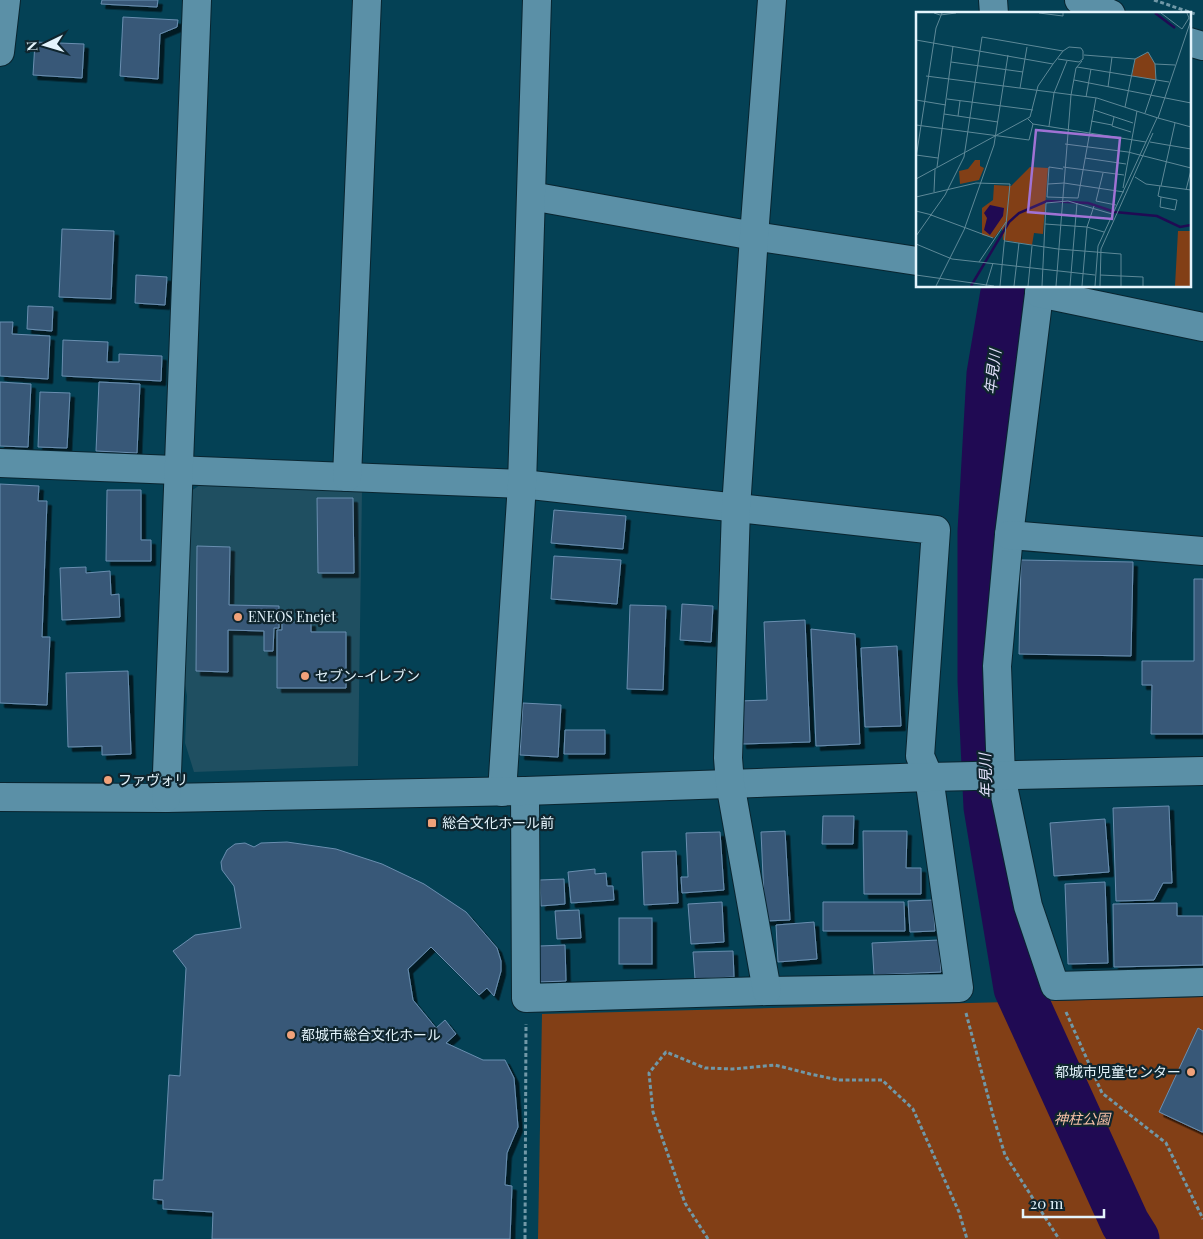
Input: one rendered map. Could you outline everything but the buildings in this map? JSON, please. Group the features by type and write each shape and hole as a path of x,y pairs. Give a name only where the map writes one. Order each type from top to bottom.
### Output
{"street":[{"path":"0,52 6,0"},
{"path":"166,798 197,0"},
{"path":"347,477 367,0"},
{"path":"0,463 522,484 936,530 920,756 929,777 960,988 526,998 513,791 522,484 537,0"},
{"path":"767,991 730,783 728,758 736,508 772,0"},
{"path":"1078,0 1106,12"},
{"path":"1190,42 1203,46"},
{"path":"531,196 754,236 916,261"},
{"path":"1203,327 1040,290 1009,535 997,666 1001,776 1028,906 1054,986 1203,982"},
{"path":"1009,535 1203,551"},
{"path":"0,798 166,798 513,791 929,777 1203,771"}],"path":[{"path":"1154,0 1189,12"},
{"path":"1190,12 1203,17"},
{"path":"1054,986 1102,1093 1166,1143 1203,1219"},
{"path":"960,988 1005,1155 1059,1239"},
{"path":"525,1239 526,998"},
{"path":"708,1239 685,1203 653,1112 649,1073 666,1052 705,1068 732,1069 775,1065 839,1080 882,1080 913,1109 959,1212 966,1239"}],"shaded area":[{"path":"203,483 362,491 358,766 194,772 185,743 187,696 183,672 188,493"}],"green space":[{"name":"神柱公園","path":"1203,997 1203,1239 538,1239 542,1014"}],"waterway":[{"name":"年見川","path":"1006,288 991,374 982,532 982,681 988,807 1018,988 1125,1223 1135,1239"}],"place":[{"name":"ENEOS Enejet","path":"238,617"},
{"name":"セブン-イレブン","path":"305,676"},
{"name":"ファヴォリ","path":"108,780"},
{"name":"総合文化ホール前","path":"432,823"},
{"name":"都城市総合文化ホール","path":"291,1035"},
{"name":"都城市児童センター","path":"1191,1072"}]}
